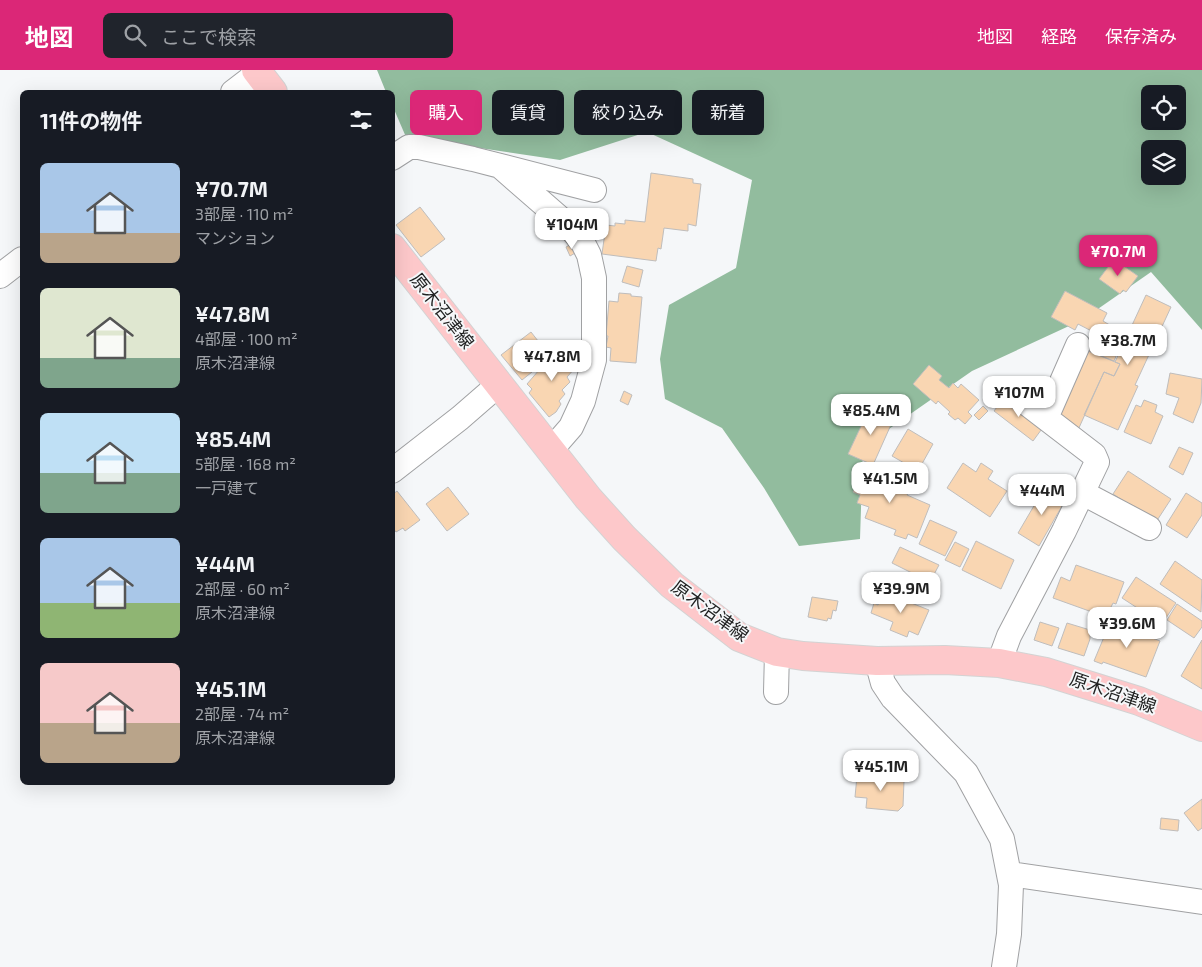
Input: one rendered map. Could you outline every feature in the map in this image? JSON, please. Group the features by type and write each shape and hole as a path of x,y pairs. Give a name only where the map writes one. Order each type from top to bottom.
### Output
{"main road":[{"name":"原木沼津線","path":"395,252 498,385 594,504 624,538 672,585 739,637 777,652 803,656 877,661 945,660 999,663 1046,672 1139,701 1202,727"}],"street":[{"path":"237,90 262,78"},
{"path":"395,156 408,147 419,147 594,190"},
{"path":"500,166 570,227 583,243 589,256 594,278 594,360 583,401 571,427 551,450"},
{"path":"0,276 20,260"},
{"path":"1046,418 1078,345"},
{"path":"395,469 460,418 498,385"},
{"path":"999,663 1009,636 1097,462 1094,455 1012,392"},
{"path":"1083,493 1149,528"},
{"path":"776,692 777,652"},
{"path":"877,661 883,684 893,698 966,773 1002,839 1010,880 1009,934 1004,967"},
{"path":"1010,880 1202,902"}],"green space":[{"path":"377,70 1202,70 1202,330 1151,272 1082,320 972,371 863,447 860,539 799,546 764,488 722,428 665,399 660,359 669,305 736,268 752,180 654,135 682,135 682,90 574,90 574,135 638,135 560,160 406,137 395,112 395,90 385,90"}],"building":[{"path":"651,173 693,179 693,183 701,184 696,226 688,224 688,231 664,228 661,249 658,248 656,261 602,254 606,225 615,226 615,223 625,224 625,220 645,222"},
{"path":"420,207 445,239 421,257 396,225"},
{"path":"573,243 577,252 570,256 566,247"},
{"path":"1114,259 1138,276 1126,292 1123,290 1120,294 1099,279"},
{"path":"627,266 643,270 639,287 622,282"},
{"path":"1065,291 1107,313 1103,321 1113,327 1107,339 1078,324 1075,330 1051,317"},
{"path":"619,293 642,297 636,363 610,361 611,348 606,347 609,301 618,302"},
{"path":"1146,295 1171,307 1135,385 1138,386 1118,430 1084,415 1104,372 1114,376 1120,364 1115,362"},
{"path":"531,332 542,346 523,362 532,372 522,380 501,355"},
{"path":"1091,336 1120,347 1114,361 1086,350"},
{"path":"559,347 574,363 575,368 567,377 570,382 562,390 565,394 559,401 561,404 556,412 549,417 529,393 532,389 527,384"},
{"path":"1086,350 1120,364 1114,376 1104,372 1078,430 1057,414"},
{"path":"929,365 942,376 939,380 949,388 953,383 958,388 961,384 979,400 968,412 972,416 965,424 958,418 955,420 948,414 950,412 938,401 936,404 913,384"},
{"path":"1170,373 1202,379 1201,403 1193,423 1173,414 1179,398 1166,394"},
{"path":"991,389 1000,398 993,405 984,397"},
{"path":"624,391 632,395 628,405 620,401"},
{"path":"1005,396 1044,426 1033,441 994,411"},
{"path":"1144,400 1157,405 1155,412 1163,416 1151,444 1124,432 1136,405 1141,407"},
{"path":"983,406 988,411 979,420 974,415"},
{"path":"870,407 894,418 873,465 848,454"},
{"path":"908,429 933,444 918,471 892,456"},
{"path":"1179,447 1193,453 1183,475 1169,467"},
{"path":"963,463 976,472 981,463 993,471 988,479 1007,491 990,517 947,488"},
{"path":"856,464 882,475 878,485 891,490 894,484 910,490 907,495 930,505 917,538 908,534 906,539 894,535 896,530 865,518 869,507 857,503 860,495 853,492 858,481 855,480 856,476 852,475"},
{"path":"1128,471 1171,499 1156,522 1113,494"},
{"path":"448,487 469,514 447,531 426,504"},
{"path":"1045,487 1066,499 1039,546 1018,533"},
{"path":"397,491 420,520 405,531 403,528 396,532 395,531 395,493"},
{"path":"1186,493 1202,503 1202,515 1187,538 1166,525"},
{"path":"930,520 957,532 945,556 919,544"},
{"path":"976,541 1014,560 1001,589 962,570"},
{"path":"955,542 969,549 960,567 945,560"},
{"path":"900,547 939,565 930,582 892,563"},
{"path":"1175,561 1202,580 1201,612 1160,584"},
{"path":"1076,565 1124,582 1116,604 1113,603 1106,617 1053,598 1061,577 1070,581"},
{"path":"1136,577 1176,603 1162,624 1122,598"},
{"path":"886,593 929,610 918,635 909,631 907,637 890,630 893,622 871,613 874,603 878,605 882,595"},
{"path":"812,597 838,601 836,611 833,610 831,619 828,618 827,621 808,617"},
{"path":"1177,604 1202,621 1202,627 1194,638 1167,620"},
{"path":"1114,617 1131,623 1129,627 1160,641 1146,677 1103,662 1102,664 1094,661 1104,637 1108,638 1110,632 1108,631"},
{"path":"1040,622 1059,628 1052,646 1034,640"},
{"path":"1067,623 1090,630 1090,639 1084,656 1058,648"},
{"path":"1202,640 1202,689 1181,676"},
{"path":"880,771 890,771 889,780 904,781 903,806 898,811 866,808 867,798 855,797 857,776 867,777 867,774 880,775"},
{"path":"1202,799 1202,828 1198,831 1184,813"},
{"path":"1161,818 1179,820 1178,831 1160,829"}]}
